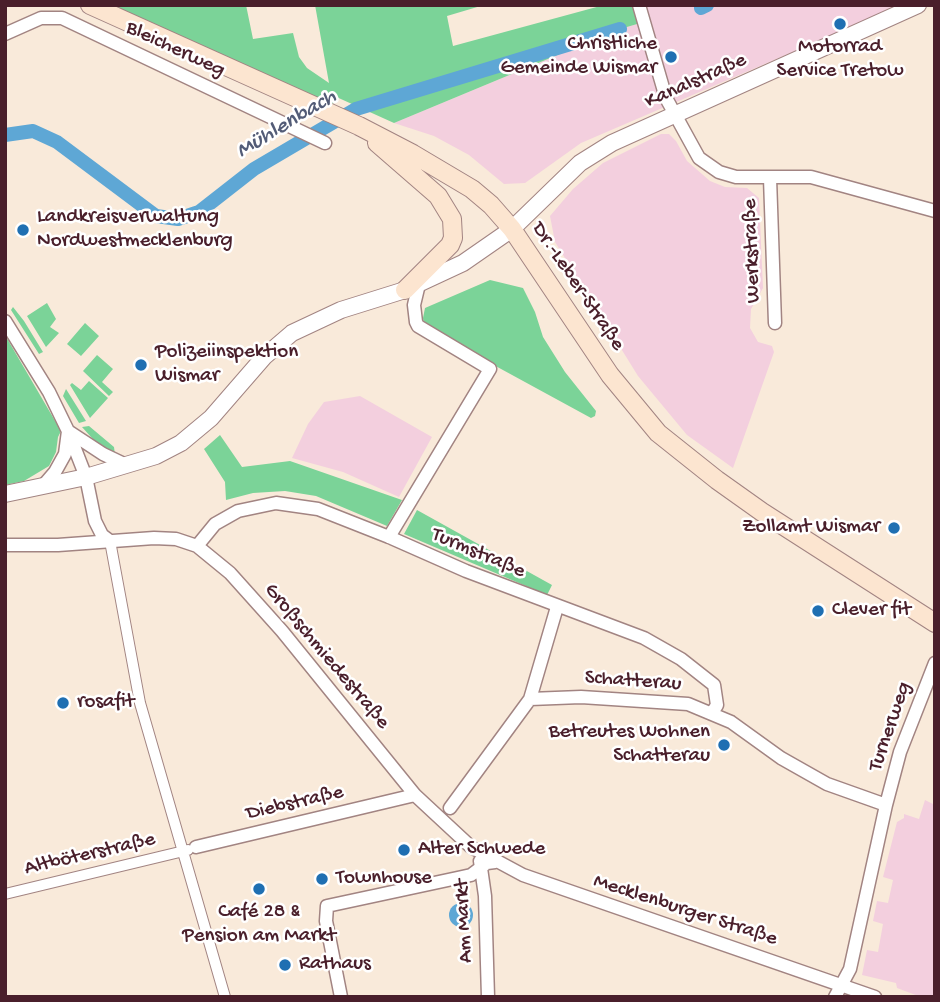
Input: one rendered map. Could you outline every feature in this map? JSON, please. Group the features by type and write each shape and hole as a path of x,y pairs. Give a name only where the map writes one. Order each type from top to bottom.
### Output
{"main road":[{"path":"90,5 359,126 472,188 512,229"},
{"path":"359,126 439,196 452,219 453,238 450,245 412,287"},
{"name":"Dr.-Leber-Straße","path":"512,229 610,375 658,433 762,512 935,623"}],"street":[{"path":"639,5 666,99 699,158 719,172 736,177 811,177 935,211"},
{"name":"Kanalstraße","path":"512,229 580,163 612,143 918,5"},
{"name":"Bleicherweg","path":"5,34 41,18 62,18 325,143"},
{"name":"Werkstraße","path":"770,177 775,323"},
{"name":"Dr.-Leber-Straße","path":"5,494 86,477 156,456 181,443 198,430 264,356 292,333 341,310 412,287 463,263 512,229"},
{"path":"389,537 490,369 418,326 415,322 412,287"},
{"path":"5,321 49,392 68,431 86,477 95,521 102,535 110,541 141,703 161,781 190,850 225,997"},
{"path":"68,431 103,454 126,465"},
{"path":"43,486 65,454 68,431"},
{"name":"Turmstraße","path":"197,546 215,524 238,511 276,503 318,509 467,572 644,638 681,659 714,685 717,705 712,713"},
{"name":"Großschmiedestraße","path":"5,545 176,539 197,546 230,573 282,631 415,795 471,847"},
{"path":"450,808 530,699 557,607"},
{"name":"Turnerweg","path":"835,997 850,969 900,752 935,663"},
{"name":"Schatterau","path":"530,699 581,697 688,704 731,722 781,758 827,784 886,806"},
{"name":"Diebstraße","path":"190,850 415,795"},
{"name":"Am Markt","path":"471,847 487,862 485,896 488,997"},
{"name":"Altböterstraße","path":"5,894 190,850"},
{"path":"462,877 471,875 487,862"},
{"name":"Mecklenburger Straße","path":"487,862 601,904 875,997"},
{"path":"462,877 479,883 485,896"},
{"name":"Am Markt","path":"341,997 326,921 327,906 462,877"}],"shaded area":[{"path":"639,5 902,5 581,143 525,183 504,184 469,155 434,136 394,123 620,29 643,22"},
{"path":"661,134 669,134 687,161 710,181 725,187 747,188 759,198 763,288 751,309 750,328 758,342 772,346 774,352 733,468 687,435 638,376 555,242 550,216 573,189 603,163"},
{"path":"360,396 432,437 399,497 343,472 292,458 308,424 324,402"},
{"path":"925,800 935,805 935,997 921,997 897,988 896,983 862,975 867,950 878,952 883,924 873,921 877,901 888,903 893,880 883,877 897,822 904,818 904,814 919,819"}],"green space":[{"path":"90,5 246,5 253,39 293,33 299,57 307,68 329,83 315,5 484,5 447,16 453,46 604,5 639,5 644,22 620,29 394,123 332,95 335,115"},
{"path":"490,280 523,288 543,337 565,372 596,411 595,416 591,418 424,327 425,308"},
{"path":"47,303 56,319 50,327 59,333 46,347 27,316"},
{"path":"13,307 43,352 39,354 11,310"},
{"path":"85,323 99,336 81,356 67,344"},
{"path":"5,335 61,431 49,466 24,481 5,485"},
{"path":"97,355 113,369 102,382 113,392 109,396 83,371"},
{"path":"89,381 108,398 90,418 70,385 72,383 81,390"},
{"path":"66,389 86,421 79,423 63,396"},
{"path":"89,426 114,447 115,455 100,447 82,427"},
{"path":"220,435 242,467 290,461 402,500 387,526 316,496 285,491 253,493 226,500 225,482 204,449"},
{"path":"417,510 552,585 547,595 404,534"}],"water":[{"path":"461,903 469,907 473,915 469,923 461,927 453,923 449,915 453,907"}],"waterway":[{"name":"Mühlenbach","path":"701,8 707,5"},
{"name":"Mühlenbach","path":"5,135 33,131 57,142 156,216 178,219 199,212 254,169 356,109 620,29"}],"place":[{"name":"Motorrad Service Tretow","path":"840,24"},
{"name":"Christliche Gemeinde Wismar","path":"671,57"},
{"name":"Landkreisverwaltung Nordwestmecklenburg","path":"23,230"},
{"name":"Polizeiinspektion Wismar","path":"141,365"},
{"name":"Zollamt Wismar","path":"894,528"},
{"name":"Clever fit","path":"818,611"},
{"name":"rosafit","path":"63,703"},
{"name":"Betreutes Wohnen Schatterau","path":"724,745"},
{"name":"Alter Schwede","path":"404,850"},
{"name":"Townhouse","path":"322,879"},
{"name":"Café 28 & Pension am Markt","path":"259,889"},
{"name":"Rathaus","path":"285,965"}]}
